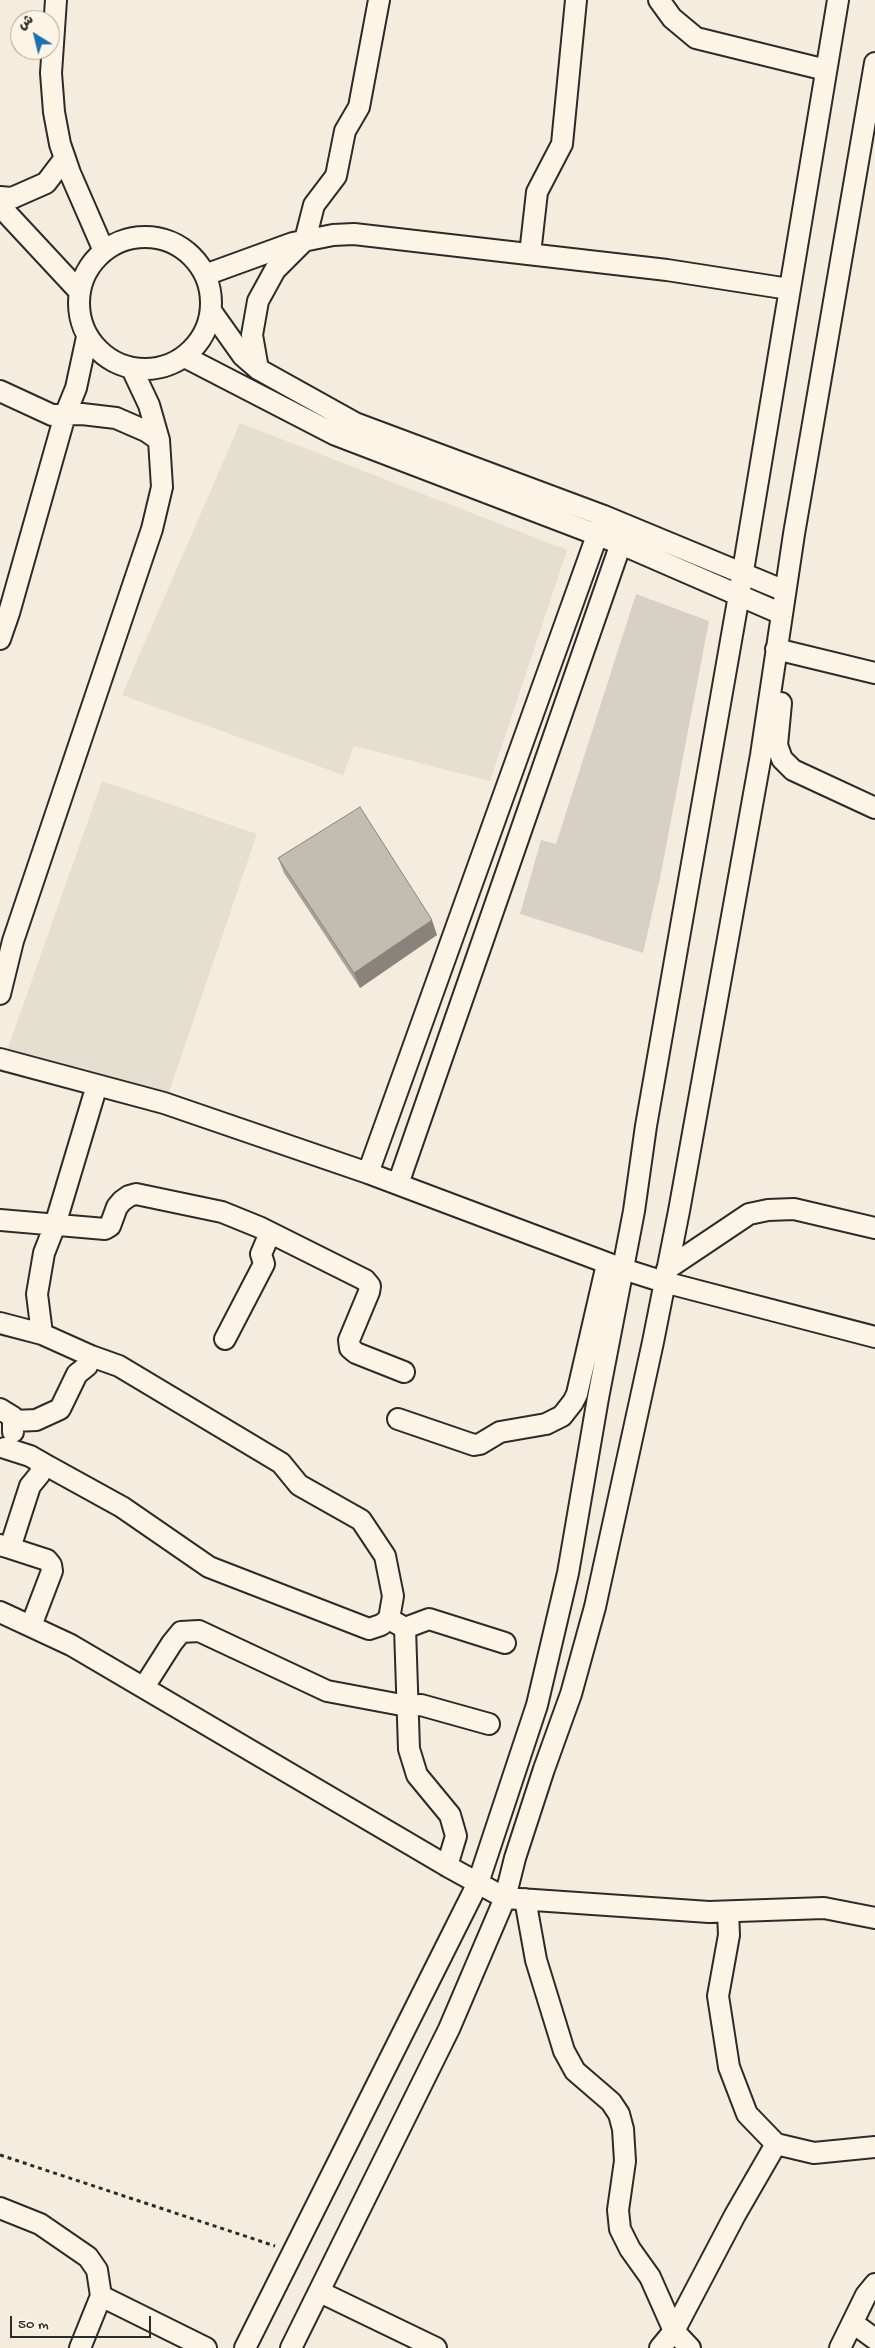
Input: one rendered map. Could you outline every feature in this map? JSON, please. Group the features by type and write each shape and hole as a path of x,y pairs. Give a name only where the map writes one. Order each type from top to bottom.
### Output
{"street":[{"path":"56,0 51,73 54,112 65,158 104,250"},
{"path":"258,369 252,335 258,301 275,270 305,240 314,205 336,176 347,126 359,107 379,0"},
{"path":"530,254 537,192 540,182 559,154 562,144 576,0"},
{"path":"659,0 672,18 696,38 826,70"},
{"path":"245,2348 478,1883 537,1705 553,1644 568,1573 598,1398 615,1266 739,595 838,0"},
{"path":"875,63 785,591 782,614 777,745 782,759 793,770 875,808"},
{"path":"0,197 12,198 46,183 65,158"},
{"path":"0,206 79,291"},
{"path":"205,275 305,240 333,235 375,235 667,270 789,289"},
{"path":"149,237 172,243 192,256 205,275 211,293 211,311 207,328 198,344 185,357 160,368 132,369 106,358 87,337 79,315 79,291 88,268 104,250 126,240 149,237"},
{"path":"211,311 243,356 258,369 355,423 604,516 624,535 739,595 782,614"},
{"path":"0,640 5,611 65,415 76,388 87,337"},
{"path":"185,357 336,435 598,535 624,535 742,573 785,591"},
{"path":"0,994 13,941 152,529 162,486 159,440 149,404 132,369"},
{"path":"0,391 46,413 82,414 116,418 146,431 159,440"},
{"path":"368,1173 604,516"},
{"path":"398,1184 624,535"},
{"path":"781,651 875,673"},
{"path":"690,2348 674,2331 650,2277 630,2249 620,2229 618,2210 625,2161 621,2121 611,2102 576,2071 564,2051 515,1898 515,1858 544,1769 572,1694 595,1607 666,1276 760,754 781,651"},
{"path":"0,1059 164,1103 368,1173 615,1266 666,1276 875,1337"},
{"path":"42,1334 37,1294 44,1253 55,1225 97,1085"},
{"path":"0,1220 105,1228 110,1226 122,1201 136,1194 222,1212 270,1233 365,1280 370,1286 369,1292 348,1340 350,1348 356,1353 404,1372"},
{"path":"666,1276 749,1214 768,1210 794,1209 875,1228"},
{"path":"224,1339 264,1264 261,1254 270,1233"},
{"path":"398,1419 474,1445 480,1444 500,1432 546,1424 562,1416 577,1394 615,1266"},
{"path":"0,1323 42,1334 91,1356 119,1366 281,1463 298,1486 361,1520 385,1556 397,1623 407,1706 409,1748 417,1775 450,1815 456,1836 447,1866"},
{"path":"3,1450 10,1443 7,1415 36,1420 60,1410 77,1374 87,1366 91,1356"},
{"path":"3,1450 30,1456 122,1507 209,1567 368,1629 381,1625 429,1620 505,1644"},
{"path":"31,1626 52,1572 51,1565 47,1560 5,1546 30,1486 40,1475 44,1464"},
{"path":"0,1612 71,1645 447,1866 478,1883 515,1898 710,1912 824,1908 875,1918"},
{"path":"144,1687 181,1632 199,1631 327,1691 407,1706 421,1705 489,1724"},
{"path":"291,2348 515,1898"},
{"path":"728,1912 729,1935 718,1996 729,2067 747,2114 776,2144 814,2153 875,2147"},
{"path":"660,2348 674,2331 735,2215 776,2144"},
{"path":"0,2208 40,2224 88,2257 97,2270 101,2296 80,2348"},
{"path":"840,2348 866,2295 875,2284"},
{"path":"320,2292 436,2348"},
{"path":"101,2296 206,2348"},
{"path":"853,2323 875,2339"}],"path":[{"path":"0,2156 292,2252"}],"shaded area":[{"path":"240,423 567,550 490,781 354,746 343,775 122,695"},
{"path":"636,594 709,621 660,878 643,953 520,914 541,840 556,844"},
{"path":"102,781 257,834 169,1092 7,1051"}],"building":[{"path":"360,807 432,920 354,973 278,858"}]}
